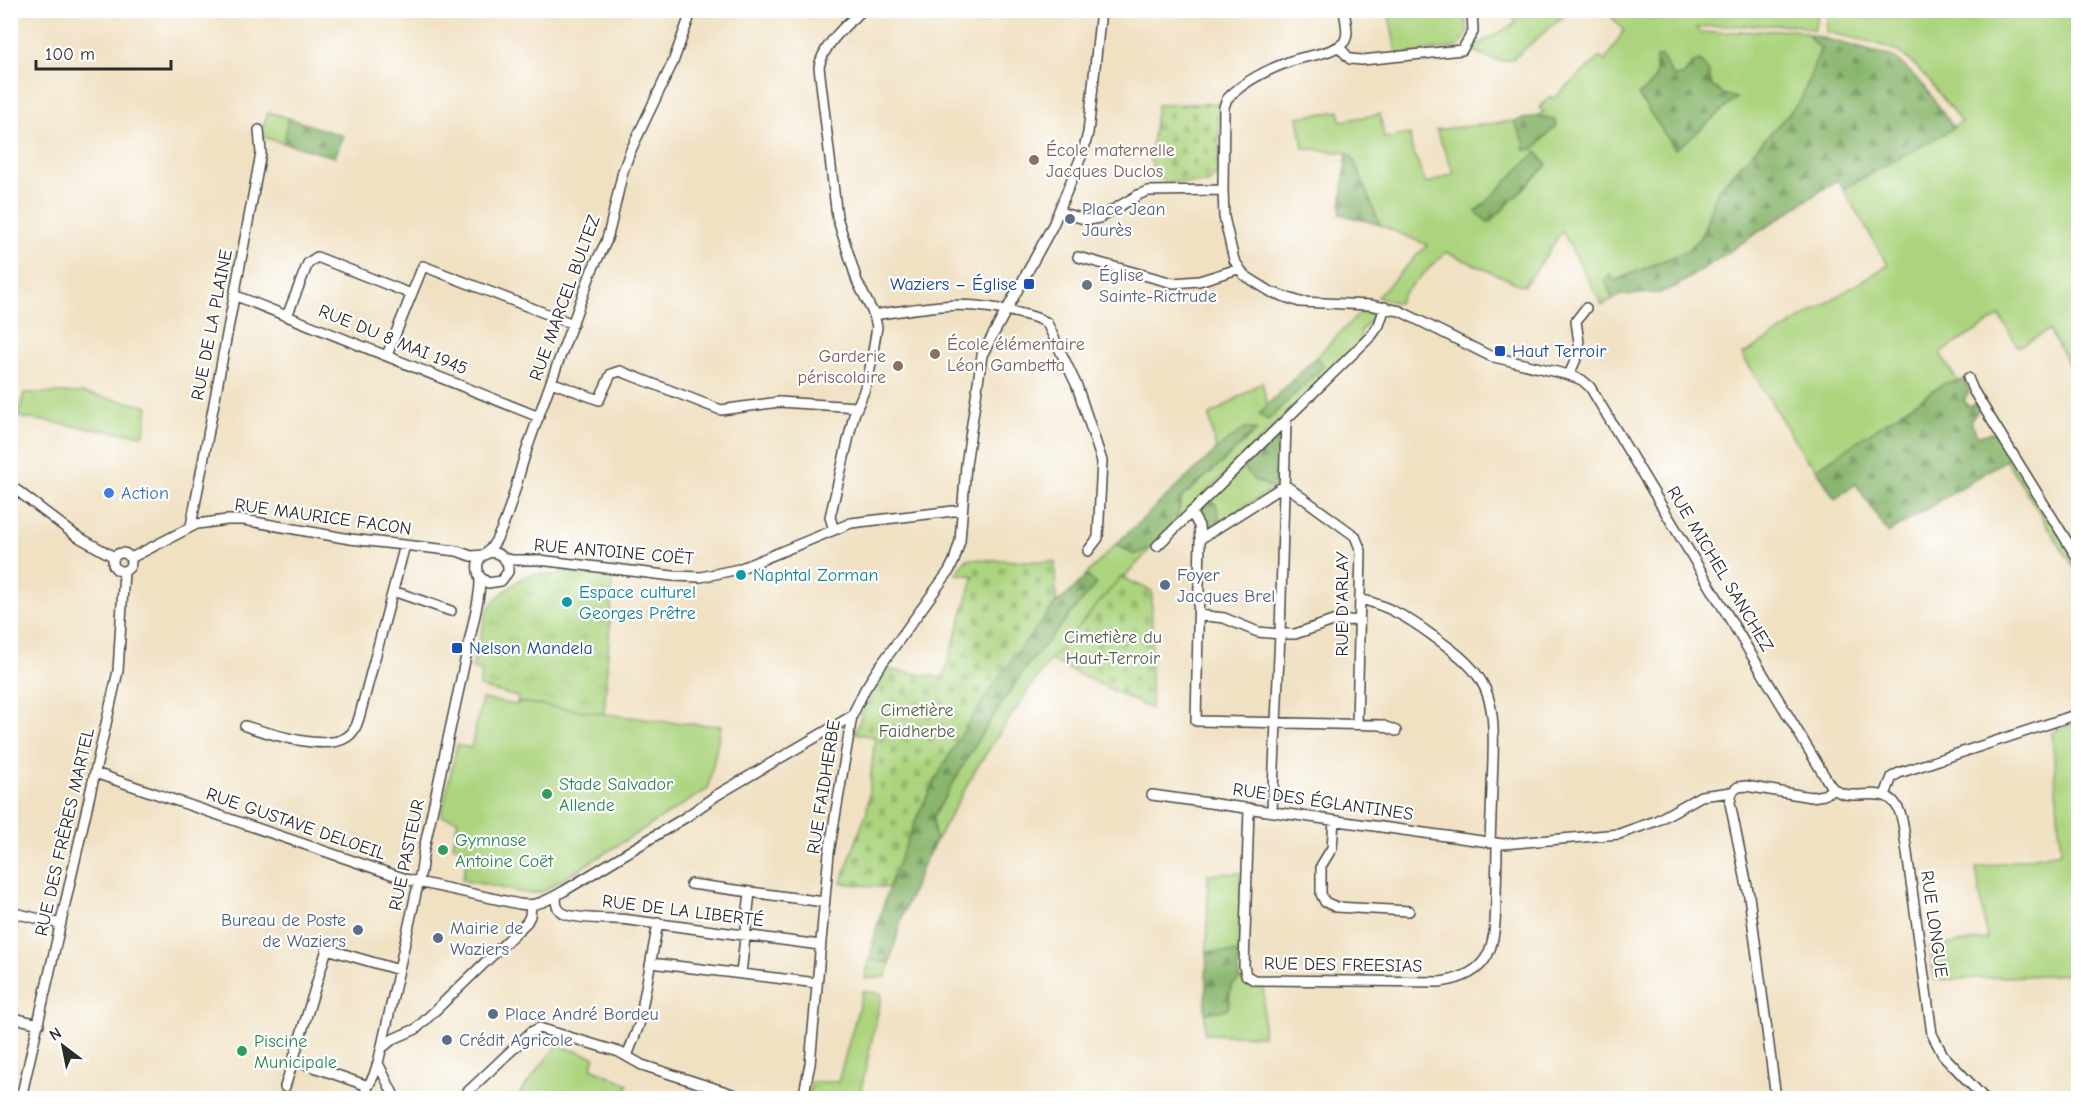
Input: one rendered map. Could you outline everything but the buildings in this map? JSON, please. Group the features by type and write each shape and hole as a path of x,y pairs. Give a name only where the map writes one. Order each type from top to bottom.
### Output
{"street":[{"name":"RUE MARCEL BULTEZ","path":"485,555 501,532 551,382 592,270 606,243 623,171 673,62 692,10"},
{"path":"834,530 831,517 857,407 864,391 874,350 877,327 874,315 857,281 837,217 819,67 825,51 863,10"},
{"path":"1006,310 1059,212 1087,139 1101,10"},
{"path":"1078,257 1173,283 1199,281 1238,269 1224,216 1224,107 1227,99 1269,70 1339,47 1347,35 1344,10"},
{"path":"1339,47 1353,60 1462,50 1473,32 1472,10"},
{"name":"RUE DE LA PLAINE","path":"191,526 261,153 259,130"},
{"path":"1059,212 1092,220 1148,191 1223,190"},
{"path":"287,316 309,263 318,257 411,294"},
{"path":"387,355 423,266 573,324"},
{"name":"RUE MICHEL SANCHEZ","path":"1238,269 1247,278 1271,292 1294,301 1385,307 1412,315 1490,356 1569,375 1586,383 1600,401 1833,789"},
{"name":"RUE DU 8 MAI 1945","path":"234,295 539,417"},
{"path":"874,315 956,304 1006,310 1045,321 1077,386 1098,444 1101,461 1098,538 1088,551"},
{"path":"1157,546 1372,334 1379,325 1385,307"},
{"path":"1569,375 1580,350 1576,321 1586,308"},
{"name":"RUE FAIDHERBE","path":"803,1098 808,1075 829,853 852,716 874,675 952,566 960,541 980,362 984,349 1006,310"},
{"path":"551,382 599,400 610,374 620,371 721,410 779,402 857,407"},
{"path":"1968,378 1973,390 2079,559"},
{"path":"1272,811 1277,722 1286,421"},
{"path":"10,485 75,535 114,557"},
{"path":"1200,539 1285,485"},
{"name":"RUE D'ARLAY","path":"1285,485 1358,540 1361,550 1357,724"},
{"name":"RUE ANTOINE COËT","path":"503,556 512,560 539,560 673,576 701,577 739,569 857,522 962,510"},
{"path":"1191,512 1199,526 1200,539 1196,721 1357,724 1385,726 1396,731"},
{"name":"RUE MAURICE FACON","path":"131,558 191,526 210,520 235,520 327,536 448,550 471,556 485,555"},
{"name":"RUE MARCEL BULTEZ","path":"501,532 499,547 503,556"},
{"path":"244,726 303,741 335,741 349,735 355,729 405,545"},
{"name":"RUE MAURICE FACON","path":"448,550 465,558 478,574"},
{"path":"494,553 503,556 508,565 508,572 503,580 496,584 486,583 478,574 478,562 485,555 494,553"},
{"path":"118,554 128,554 131,558 131,565 124,571 115,567 114,557 118,554"},
{"name":"RUE DES FRÈRES MARTEL","path":"21,1098 118,671 124,571"},
{"name":"RUE PASTEUR","path":"362,1098 369,1086 382,1048 419,882 428,830 475,615 480,586 478,574"},
{"name":"RUE PASTEUR","path":"475,615 485,592 496,584"},
{"path":"393,591 451,611"},
{"path":"1360,599 1379,604 1406,616 1461,657 1481,682 1490,700 1494,722 1494,844"},
{"path":"1199,615 1224,618 1258,632 1280,634 1295,634 1333,621 1360,620"},
{"path":"1833,789 1846,795 1876,793 1885,795 1893,777 1899,772 2079,714"},
{"path":"382,1048 395,1038 416,1029 529,920 531,906 557,895 686,817 717,795 852,716"},
{"name":"RUE GUSTAVE DELOEIL","path":"95,773 419,882 531,906"},
{"name":"RUE DES ÉGLANTINES","path":"1152,795 1494,844 1619,834 1656,821 1701,796 1732,792 1738,787 1746,786 1815,797 1833,789"},
{"path":"1732,792 1730,803 1749,896 1776,1098"},
{"name":"RUE LONGUE","path":"1885,795 1896,805 1902,819 1932,1034 1943,1054 1984,1098"},
{"name":"RUE DES FREESIAS","path":"1249,808 1244,966 1246,975 1254,980 1440,982 1456,980 1469,974 1485,959 1495,936 1494,844"},
{"path":"1334,820 1332,848 1321,866 1321,894 1325,902 1336,907 1409,911"},
{"path":"691,884 824,902"},
{"path":"741,974 750,892"},
{"name":"RUE DE LA LIBERTÉ","path":"557,895 558,908 568,915 658,923 820,945"},
{"path":"10,912 62,924"},
{"path":"627,1056 639,1024 658,923"},
{"path":"285,1087 327,949 399,970"},
{"path":"651,963 817,983"},
{"path":"10,1017 39,1024"},
{"path":"460,1098 537,1029 542,1028 627,1056 642,1065 745,1098"},
{"path":"294,1060 369,1086"},
{"path":"378,1063 394,1098"}],"green space":[{"path":"1657,10 1819,11 1814,30 1795,25 1697,28 1701,33 1795,30 1808,34 1821,48 1801,100 1718,190 1704,230 1695,244 1687,251 1614,281 1610,274 1605,281 1613,299 1602,305 1562,231 1523,286 1446,252 1403,294 1398,303 1377,297 1427,245 1380,225 1353,158 1347,153 1303,148 1298,117 1339,111 1341,121 1380,114 1384,138 1410,134 1411,145 1426,184 1454,173 1436,130 1514,121 1525,143 1523,150 1534,149 1557,124 1553,119 1537,116 1544,112 1539,108 1550,96 1553,99 1600,57 1605,61 1624,30 1606,11 1649,11 1647,17 1653,18","holes":["1656,58 1672,76 1684,76 1692,65 1708,71 1712,86 1736,99 1675,149 1638,95 1656,76","1537,152 1547,165 1489,223 1476,212"]},
{"path":"1388,11 1425,11 1426,13 1462,11 1467,33 1459,47 1397,55"},
{"path":"1510,11 1569,11 1514,58 1497,60 1470,49 1516,23"},
{"path":"1828,11 2071,11 2078,23 2078,380 2049,330 2018,347 2000,316 1940,353 1958,382 1945,383 1816,469 1811,461 1808,462 1742,355 1888,265 1843,189 1961,122 1932,84 1906,57 1881,45 1826,32"},
{"path":"1808,34 1893,57 1925,87 1954,128 1843,189 1837,180 1677,286 1659,293 1621,295 1613,299 1605,281 1610,274 1614,281 1687,251 1695,244 1704,230 1718,190 1801,100 1821,48"},
{"path":"1661,56 1673,76 1683,76 1692,64 1700,61 1708,71 1712,86 1723,94 1736,98 1675,149 1638,95 1654,80 1656,58"},
{"path":"1220,103 1218,173 1208,183 1166,182 1150,170 1153,163 1150,161 1157,105"},
{"path":"268,112 288,118 284,143 262,137"},
{"path":"1537,116 1553,119 1557,124 1534,149 1523,150 1525,143 1514,121"},
{"path":"288,118 343,136 335,157 284,143"},
{"path":"1536,152 1547,165 1489,223 1476,212"},
{"path":"1347,153 1353,158 1380,225 1340,214"},
{"path":"1361,312 1376,314 1361,331 1360,342 1176,522 1182,497 1256,431 1245,428 1216,450 1209,416 1262,382 1267,405 1259,415 1323,366 1316,357"},
{"path":"1316,357 1324,366 1268,420 1259,415 1267,405"},
{"path":"1964,379 1969,391 1964,400 1968,406 1977,404 1980,408 1970,421 1978,436 1995,432 2008,452 2006,460 1888,533 1856,484 1835,499 1816,469 1945,383"},
{"path":"24,393 83,393 148,406 144,435 18,417"},
{"path":"1245,428 1256,430 1182,497 1176,522 1152,547 1134,555 1116,544 1216,450"},
{"path":"1275,436 1281,438 1279,484 1273,488 1254,480 1243,467"},
{"path":"2008,452 2078,564 2078,574 2006,460"},
{"path":"1243,467 1254,480 1273,488 1220,523 1210,499"},
{"path":"1210,499 1217,506 1220,523 1203,533 1195,513"},
{"path":"1116,544 1134,555 1152,547 1125,577 1121,577 1050,660 976,769 935,843 933,818 979,738 1026,667 1095,584 1086,575"},
{"name":"Cimetière Faidherbe","path":"966,559 1055,562 1056,603 997,680 945,761 916,819 888,888 841,883 867,811 875,737 855,733 866,703 886,669 943,678 974,576 956,574"},
{"path":"561,570 613,576 604,714 517,702 518,697 479,687 482,672 472,669 491,604 519,580 531,574 558,575"},
{"path":"1086,575 1096,584 1026,667 979,738 933,818 935,843 923,864 903,914 890,962 869,961 878,922 904,846 939,773 980,704 1021,644 1049,610 1070,593"},
{"name":"Cimetière du Haut-Terroir","path":"1121,577 1152,591 1151,709 1050,660"},
{"path":"482,699 666,722 721,726 708,789 544,891 530,894 462,880 469,850 453,846 458,820 441,816 457,745 471,748"},
{"path":"2078,723 2077,1043 2071,974 1935,980 1929,947 1987,939 1976,868 2061,852 2052,732"},
{"path":"1241,873 1239,953 1207,951 1208,874"},
{"path":"1207,951 1239,953 1240,979 1231,986 1228,1009 1205,1013"},
{"path":"869,961 890,962 886,977 865,979"},
{"path":"1240,979 1250,986 1264,987 1263,1036 1205,1034 1205,1013 1228,1009 1231,986"},
{"path":"863,991 882,994 859,1098 807,1098 812,1082 838,1082"},
{"path":"557,1045 595,1057 591,1068 628,1084 624,1098 516,1098"}],"place":[{"name":"École maternelle Jacques Duclos","path":"1034,160"},
{"name":"Place Jean Jaurès","path":"1070,219"},
{"name":"Waziers – Église","path":"1029,284"},
{"name":"Église Sainte-Rictrude","path":"1087,285"},
{"name":"Haut Terroir","path":"1500,351"},
{"name":"École élémentaire Léon Gambetta","path":"935,354"},
{"name":"Garderie périscolaire","path":"898,366"},
{"name":"Action","path":"109,493"},
{"name":"Naphtal Zorman","path":"741,575"},
{"name":"Foyer Jacques Brel","path":"1165,585"},
{"name":"Espace culturel Georges Prêtre","path":"567,602"},
{"name":"Nelson Mandela","path":"457,648"},
{"name":"Stade Salvador Allende","path":"547,794"},
{"name":"Gymnase Antoine Coët","path":"443,850"},
{"name":"Bureau de Poste de Waziers","path":"358,930"},
{"name":"Mairie de Waziers","path":"438,938"},
{"name":"Place André Bordeu","path":"493,1014"},
{"name":"Crédit Agricole","path":"447,1040"},
{"name":"Piscine Municipale","path":"242,1051"}]}
